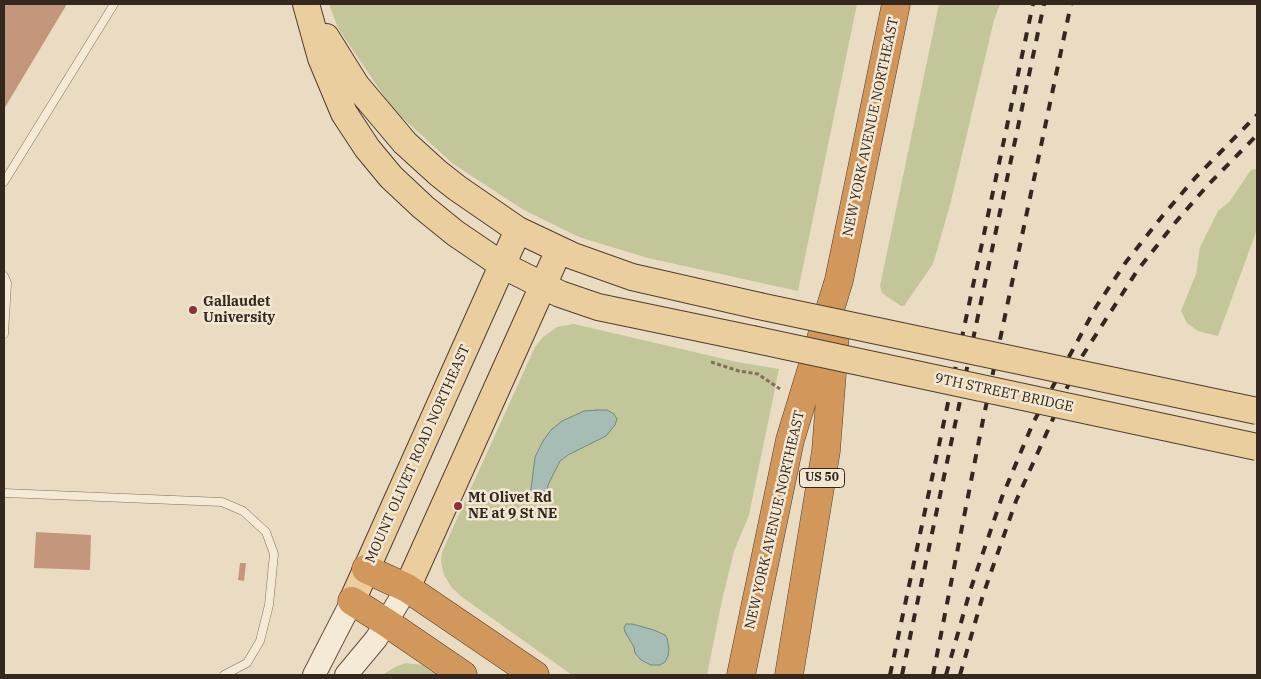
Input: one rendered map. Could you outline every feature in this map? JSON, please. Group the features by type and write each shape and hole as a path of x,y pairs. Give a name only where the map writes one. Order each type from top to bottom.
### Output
{"highway":[{"name":"NEW YORK AVENUE NORTHEAST","path":"741,675 790,440 839,280 896,4"},
{"name":"NEW YORK AVENUE NORTHEAST","path":"789,675 826,451 839,280"},
{"path":"366,569 406,588 534,675"},
{"path":"352,601 463,675"}],"main road":[{"path":"307,4 356,85 405,143 457,188 518,230 559,250 632,277 759,306 1257,411"},
{"name":"9TH STREET BRIDGE","path":"307,4 321,58 338,102 367,148 391,177 423,207 480,252 543,286 598,307 1257,447"},
{"name":"MOUNT OLIVET ROAD NORTHEAST","path":"314,675 352,601 518,230"},
{"path":"346,675 376,639 406,588 559,250"}],"lane":[{"path":"4,182 114,4"},
{"path":"4,276 7,283 4,334"},
{"path":"4,493 222,502 243,511 266,532 274,554 269,605 260,641 247,663 224,675"}],"path":[{"path":"710,362 739,371 758,374 780,389"}],"green space":[{"path":"329,4 857,4 798,291 648,258 579,237 522,209 452,163 392,108 338,28"},
{"path":"939,4 1000,4 994,20 950,205 933,264 904,306 901,306 882,293 880,286"},
{"path":"1257,169 1257,228 1255,235 1218,336 1198,331 1187,323 1181,311 1196,274 1200,247 1218,211 1230,201 1251,170"},
{"path":"574,324 737,362 779,369 749,515 734,551 707,675 572,675 462,597 452,588 444,575 441,562 442,552 535,347 543,337 557,327"},
{"path":"406,663 422,665 441,675 382,675"}],"shaded area":[{"path":"607,410 614,414 617,419 615,425 606,436 560,461 548,485 547,493 542,500 537,502 533,500 531,489 535,457 543,441 551,430 562,421 584,411"},
{"path":"626,624 654,630 665,635 669,649 665,662 660,665 651,665 641,660 635,653 634,647 625,632"}],"building":[{"path":"4,4 67,4 4,109"},
{"path":"36,532 91,535 90,570 34,568"},
{"path":"240,563 246,563 244,581 238,580"}],"railway":[{"path":"890,675 1033,4"},
{"path":"902,675 1044,4"},
{"path":"933,675 983,420 1071,4"},
{"path":"946,675 970,591 1002,497 1033,423 1096,307 1126,262 1164,214 1196,177 1257,115"},
{"path":"960,675 983,595 1016,501 1079,361 1137,271 1174,224 1207,186 1257,135"}],"place":[{"name":"Gallaudet University","path":"193,310"},
{"name":"Mt Olivet Rd NE at 9 St NE","path":"458,506"}]}
